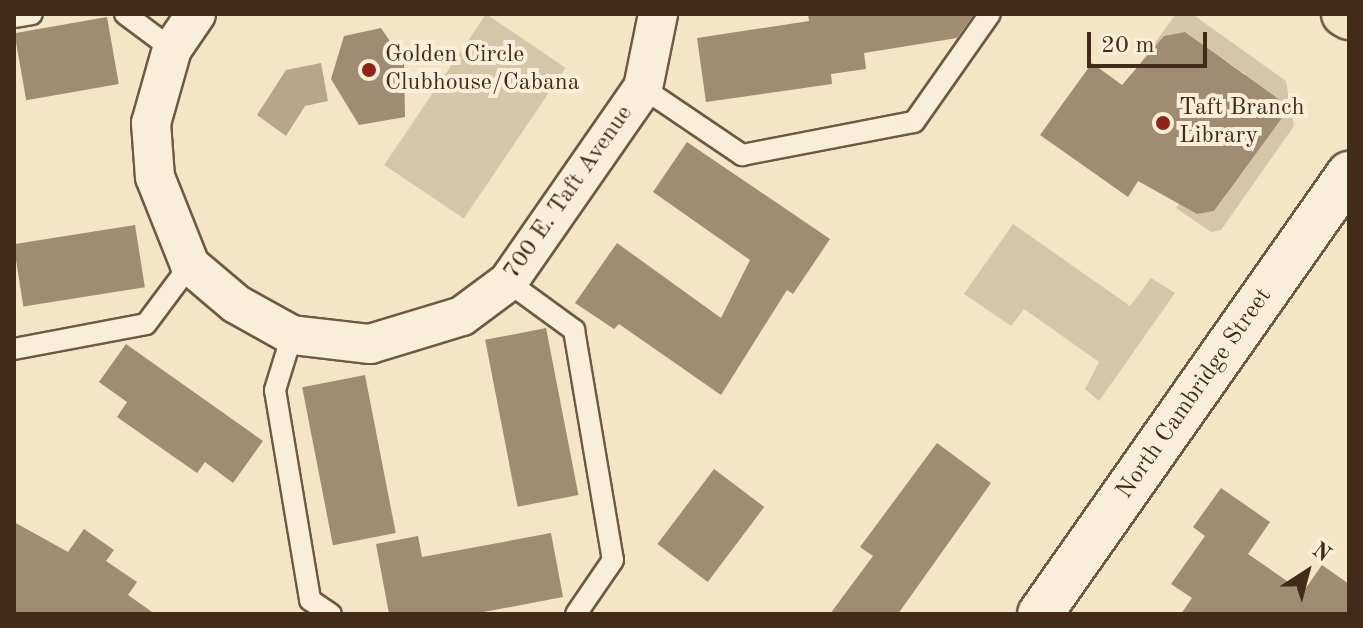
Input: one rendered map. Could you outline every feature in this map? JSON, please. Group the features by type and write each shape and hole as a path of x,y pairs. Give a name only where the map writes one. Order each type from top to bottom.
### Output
{"street":[{"path":"190,265 154,163 151,123 172,49 196,14"},
{"name":"700 E. Taft Avenue","path":"190,265 236,304 292,335 370,344 420,334 462,316 508,282 643,88 658,14"},
{"name":"North Cambridge Street","path":"1040,614 1349,174"}],"lane":[{"path":"14,17 32,14"},
{"path":"125,14 172,49"},
{"path":"643,88 742,155 914,122 990,14"},
{"path":"14,349 146,324 190,265"},
{"path":"508,282 574,330 613,560 576,614"},
{"path":"292,335 275,390 310,600 331,614"}],"shaded area":[{"path":"486,14 566,68 464,219 384,165"},
{"path":"1176,14 1192,14 1286,81 1294,126 1221,230 1211,232 1176,208 1180,203 1197,214 1214,211 1226,195 1224,179 1239,177 1282,118 1280,100 1262,87 1248,90 1245,74 1218,56 1204,58 1202,44 1185,32 1164,36 1154,51 1156,64 1138,66"},
{"path":"321,63 328,101 305,106 286,136 257,115 286,70"},
{"path":"1013,224 1130,306 1151,278 1175,293 1099,401 1085,389 1099,362 1024,309 1011,326 964,294"}],"building":[{"path":"808,14 974,14 957,38 864,53 866,69 831,74 832,84 706,102 697,38 809,21"},
{"path":"107,17 119,84 26,100 14,33"},
{"name":"Golden Circle Clubhouse/Cabana","path":"381,28 404,62 405,117 359,125 331,79 344,36"},
{"name":"Taft Branch Library","path":"1185,32 1280,100 1282,118 1214,211 1197,214 1138,181 1128,197 1040,135 1092,63 1122,85 1164,36"},
{"path":"687,142 830,239 793,294 787,290 721,395 619,324 614,329 575,303 617,243 721,318 750,260 653,192"},
{"path":"135,225 145,287 23,306 14,244"},
{"path":"546,328 578,495 518,507 485,340"},
{"path":"126,344 263,441 233,483 205,462 197,473 117,417 127,402 99,382"},
{"path":"365,375 396,533 333,545 302,387"},
{"path":"937,443 991,483 898,614 830,614 873,556 860,547"},
{"path":"714,469 764,507 708,582 657,544"},
{"path":"1221,488 1270,522 1248,554 1303,592 1322,565 1349,584 1349,614 1181,614 1192,598 1171,584 1205,536 1193,527"},
{"path":"14,522 68,552 84,529 114,550 106,561 137,582 128,595 155,614 14,614"},
{"path":"551,533 563,597 473,614 389,614 376,544 418,536 422,557"}],"place":[{"name":"Golden Circle Clubhouse/Cabana","path":"369,70"},
{"name":"Taft Branch Library","path":"1163,123"}]}
